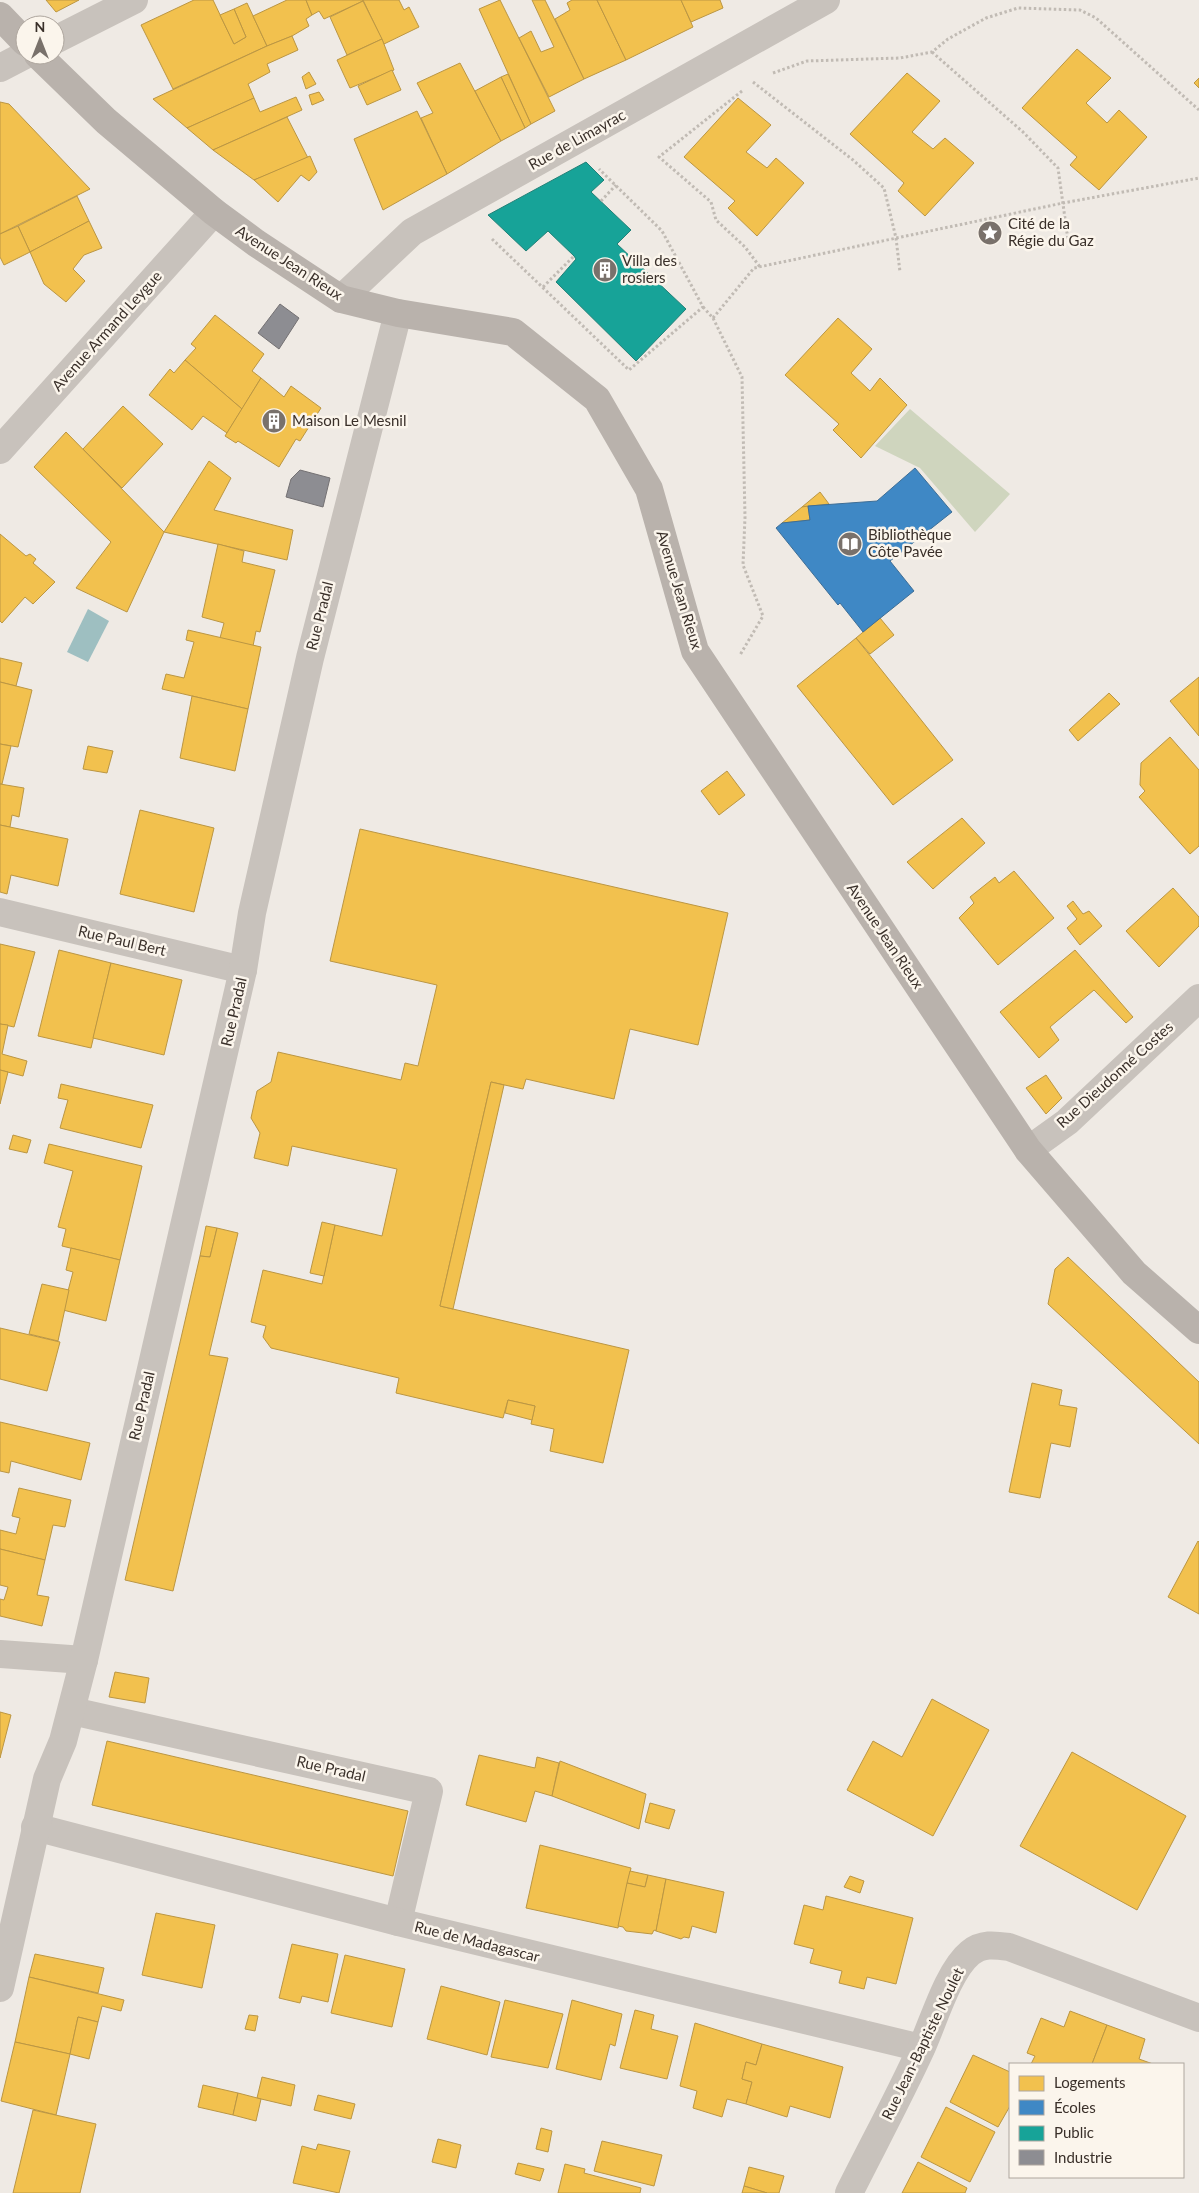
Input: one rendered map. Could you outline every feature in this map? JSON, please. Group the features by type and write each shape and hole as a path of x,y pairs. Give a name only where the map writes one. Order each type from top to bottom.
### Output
{"main road":[{"path":"0,16 15,32"},
{"name":"Avenue Jean Rieux","path":"48,65 106,121 214,212 256,243 341,299 398,313 513,332 597,400 649,489 695,651 1028,1150 1134,1272 1199,1330"}],"street":[{"path":"65,35 134,0"},
{"name":"Rue de Limayrac","path":"341,299 412,232 826,0"},
{"path":"0,68 15,60"},
{"name":"Avenue Armand Leygue","path":"0,450 214,212"},
{"name":"Rue Pradal","path":"0,1988 47,1778 63,1741 72,1711 243,970 252,913 310,658 398,313"},
{"name":"Rue Paul Bert","path":"0,912 243,970"},
{"name":"Rue Dieudonné Costes","path":"1028,1150 1066,1122 1199,998"},
{"path":"0,1654 84,1660"},
{"name":"Rue Pradal","path":"72,1711 429,1791 398,1922"},
{"name":"Rue de Madagascar","path":"35,1828 398,1922 921,2048"},
{"name":"Rue Jean-Baptiste Noulet","path":"849,2193 921,2048 947,1987 968,1954 980,1946 993,1944 1010,1947 1199,2018"}],"path":[{"path":"771,74 807,61 900,58 932,52 948,39 986,18 1018,8 1080,10 1096,18 1199,110"},
{"path":"932,52 1023,132 1058,168 1068,240"},
{"path":"760,267 745,247 716,220 711,202 659,157 731,98 762,79"},
{"path":"754,84 853,160 884,188 896,238 900,272"},
{"path":"573,142 662,231 703,307 713,318 742,378 745,516 743,565 763,616 737,660"},
{"path":"713,318 754,268 1063,203 1199,178"},
{"path":"601,201 616,185"},
{"path":"492,239 629,370 703,307"},
{"path":"543,287 574,256"}],"green space":[{"path":"910,409 1010,494 975,532 920,468 875,446"}],"water":[{"path":"88,609 109,621 88,662 67,652"}],"building: Logements":[{"path":"46,0 79,0 56,12"},
{"path":"194,0 213,0 234,44 246,37 234,9 247,3 267,46 173,89 141,25"},
{"path":"287,0 306,0 312,15 306,19 309,26 292,36 267,46 253,16"},
{"path":"306,0 363,1 324,19 319,11 312,15"},
{"path":"363,0 399,0 404,10 409,7 419,27 384,44"},
{"path":"500,0 555,111 531,124 479,9"},
{"path":"532,0 545,0 584,79 549,97 519,38 531,31 541,52 554,47"},
{"path":"572,0 597,0 626,60 584,79 555,19 570,10 567,3"},
{"path":"597,0 681,0 693,27 626,60"},
{"path":"681,0 720,0 723,8 691,22"},
{"path":"363,1 382,39 347,55 330,17"},
{"path":"234,9 246,37 234,44 220,15"},
{"path":"292,36 298,50 267,64 270,72 248,84 254,98 187,128 153,99 267,46"},
{"path":"382,39 394,70 350,88 337,60"},
{"path":"1077,49 1111,78 1086,103 1107,123 1119,110 1147,137 1099,190 1070,165 1077,157 1022,108"},
{"path":"460,63 501,141 447,174 421,118 433,113 417,83"},
{"path":"392,70 401,90 367,105 358,86"},
{"path":"309,72 316,84 306,89 302,77"},
{"path":"907,73 940,101 912,132 933,149 945,138 974,163 925,216 898,191 904,183 850,134"},
{"path":"508,74 531,124 525,128 501,77"},
{"path":"501,77 525,128 501,141 475,91"},
{"path":"1199,78 1199,88 1194,83"},
{"path":"319,92 324,100 312,105 309,95"},
{"path":"296,97 302,110 213,150 187,128 254,98 260,112"},
{"path":"738,98 771,125 746,152 767,168 776,158 804,183 757,236 728,208 735,201 684,157"},
{"path":"0,102 9,104 90,189 0,234"},
{"path":"417,111 447,174 383,210 354,139"},
{"path":"287,117 308,158 254,180 213,150"},
{"path":"310,156 317,172 309,181 301,175 278,202 254,180"},
{"path":"77,196 89,221 30,252 18,226"},
{"path":"89,221 102,248 84,255 73,269 85,281 66,302 44,284 30,252"},
{"path":"18,226 30,252 4,265 0,257 0,234"},
{"path":"215,315 264,354 252,371 261,378 242,409 185,360 196,348 191,344"},
{"path":"838,318 872,349 851,373 870,391 880,378 907,405 861,458 833,430 839,424 785,375"},
{"path":"185,360 242,409 227,433 203,416 192,430 149,395 170,369 174,373"},
{"name":"Maison Le Mesnil","path":"261,378 284,397 291,386 321,408 300,441 296,439 279,467 238,441 236,443 225,436"},
{"path":"123,406 163,444 122,488 83,449"},
{"path":"66,432 164,532 127,612 76,588 111,542 34,467"},
{"path":"209,461 231,478 214,510 293,530 287,560 164,532"},
{"path":"820,492 829,504 802,507"},
{"path":"808,506 810,520 782,523 802,507"},
{"path":"0,534 26,556 30,554 36,559 33,563 55,582 33,604 25,597 2,623 0,621"},
{"path":"218,544 244,551 242,562 275,570 260,632 256,631 253,646 220,638 224,623 202,617"},
{"path":"880,618 894,635 870,654 856,638"},
{"path":"188,630 261,647 248,709 162,689 166,674 184,678 194,642 186,640"},
{"path":"856,638 953,760 893,805 797,686"},
{"path":"0,658 22,663 16,686 0,682"},
{"path":"1199,677 1199,736 1170,701"},
{"path":"0,682 32,690 18,747 0,744"},
{"path":"1109,693 1120,704 1078,741 1069,730"},
{"path":"192,696 248,709 235,771 180,758"},
{"path":"1170,737 1199,770 1199,846 1190,854 1139,797 1145,791 1140,785 1141,763"},
{"path":"0,744 11,746 2,784 0,784"},
{"path":"88,746 113,751 107,773 83,769"},
{"path":"727,771 745,795 719,815 701,791"},
{"path":"0,784 24,788 19,817 12,815 10,827 0,825"},
{"path":"140,810 214,828 194,912 120,894"},
{"path":"962,818 985,843 933,889 907,862"},
{"path":"0,825 68,839 58,886 11,875 7,894 0,892"},
{"path":"360,829 728,913 698,1045 630,1029 614,1099 526,1079 523,1089 491,1082 440,1306 629,1350 603,1463 550,1451 554,1429 531,1424 535,1406 508,1400 503,1418 396,1393 399,1378 271,1348 263,1337 266,1326 251,1322 263,1270 322,1284 335,1225 382,1236 397,1169 292,1146 288,1166 254,1158 260,1133 251,1118 257,1091 271,1082 278,1052 401,1080 405,1063 418,1066 437,985 330,961"},
{"path":"1014,871 1054,918 998,965 959,918 974,903 970,897 995,877 999,883"},
{"path":"1173,888 1199,917 1199,926 1159,967 1126,931"},
{"path":"1073,901 1083,914 1089,911 1102,926 1080,945 1067,928 1077,919 1067,906"},
{"path":"0,944 35,952 14,1027 0,1024"},
{"path":"59,950 111,963 91,1048 38,1036"},
{"path":"1075,950 1133,1017 1126,1023 1094,990 1050,1027 1059,1040 1039,1058 1000,1012"},
{"path":"111,963 182,980 164,1055 93,1038"},
{"path":"0,1024 8,1025 2,1054 27,1061 23,1076 0,1070"},
{"path":"0,1070 8,1072 0,1104"},
{"path":"1046,1075 1062,1098 1046,1114 1026,1088"},
{"path":"491,1082 504,1085 453,1309 440,1306"},
{"path":"61,1084 153,1105 141,1148 60,1128 68,1100 58,1098"},
{"path":"13,1135 31,1140 27,1153 9,1149"},
{"path":"49,1144 142,1166 120,1260 62,1246 66,1229 58,1227 73,1171 44,1163"},
{"path":"322,1222 335,1225 324,1276 310,1273"},
{"path":"206,1226 217,1228 210,1257 200,1256"},
{"path":"217,1228 238,1233 209,1355 228,1358 173,1591 125,1580 200,1256 210,1257"},
{"path":"71,1248 120,1260 106,1321 63,1310 73,1272 66,1270"},
{"path":"1068,1257 1199,1382 1199,1444 1048,1304 1055,1269"},
{"path":"42,1284 69,1290 58,1341 29,1334"},
{"path":"0,1328 60,1342 47,1391 0,1379"},
{"path":"1032,1383 1062,1390 1059,1405 1077,1408 1070,1447 1051,1443 1040,1498 1009,1492"},
{"path":"508,1400 535,1406 532,1420 505,1413"},
{"path":"0,1422 90,1443 81,1480 11,1461 9,1473 0,1471"},
{"path":"19,1488 71,1500 65,1527 53,1525 45,1560 0,1549 0,1530 16,1534 20,1518 12,1516"},
{"path":"1199,1542 1199,1614 1168,1597"},
{"path":"0,1549 45,1560 37,1595 49,1597 42,1626 0,1616 0,1599 4,1600 8,1587 0,1585"},
{"path":"115,1672 149,1678 145,1703 109,1697"},
{"path":"932,1699 989,1730 933,1836 847,1790 873,1741 902,1757"},
{"path":"0,1712 11,1715 0,1758"},
{"path":"107,1741 408,1811 393,1876 92,1805"},
{"path":"1072,1752 1186,1816 1137,1910 1020,1846"},
{"path":"479,1755 535,1768 537,1757 559,1763 552,1796 535,1791 526,1822 466,1805"},
{"path":"560,1761 646,1794 639,1829 552,1796"},
{"path":"650,1803 675,1810 669,1829 645,1822"},
{"path":"540,1845 631,1868 618,1928 526,1908"},
{"path":"630,1871 648,1875 645,1887 627,1883"},
{"path":"648,1875 666,1879 656,1931 654,1930 652,1934 626,1931 623,1927 618,1926 627,1883 645,1887"},
{"path":"850,1876 864,1881 860,1893 844,1887"},
{"path":"666,1879 724,1892 716,1933 692,1926 689,1938 684,1937 681,1939 656,1931"},
{"path":"826,1896 913,1918 896,1984 867,1977 864,1989 839,1983 842,1971 810,1963 814,1949 794,1944 804,1905 823,1910"},
{"path":"156,1913 215,1925 202,1988 142,1975"},
{"path":"292,1944 338,1954 328,2002 302,1996 300,2003 279,1998"},
{"path":"35,1954 104,1968 98,1993 29,1977"},
{"path":"345,1955 405,1969 392,2027 331,2013"},
{"path":"29,1977 124,2000 121,2011 102,2006 98,2022 78,2017 70,2054 15,2042"},
{"path":"441,1986 500,2002 487,2055 427,2039"},
{"path":"505,2000 563,2014 548,2068 491,2057"},
{"path":"572,2000 622,2014 615,2046 610,2044 601,2080 556,2069"},
{"path":"635,2010 654,2015 651,2029 678,2036 667,2079 620,2068"},
{"path":"1070,2011 1107,2025 1092,2063 1032,2063 1035,2056 1027,2053 1041,2018 1064,2027"},
{"path":"249,2015 258,2016 255,2031 245,2029"},
{"path":"78,2017 98,2022 89,2059 70,2054"},
{"path":"695,2023 762,2044 756,2065 746,2062 742,2079 752,2082 746,2104 727,2099 722,2117 693,2108 697,2091 680,2086"},
{"path":"1107,2025 1145,2039 1139,2059 1150,2063 1092,2063"},
{"path":"15,2042 70,2054 56,2115 1,2101"},
{"path":"762,2044 843,2067 830,2118 790,2106 787,2117 746,2104 752,2082 742,2079 746,2062 756,2065"},
{"path":"973,2055 1009,2072 1009,2108 998,2127 950,2102"},
{"path":"262,2077 295,2085 291,2106 257,2098"},
{"path":"203,2085 238,2093 233,2115 198,2107"},
{"path":"238,2093 261,2099 256,2121 233,2115"},
{"path":"318,2095 355,2104 351,2119 314,2110"},
{"path":"946,2107 995,2132 970,2182 921,2157"},
{"path":"33,2110 96,2124 80,2193 13,2193"},
{"path":"541,2128 552,2131 548,2152 536,2149"},
{"path":"438,2139 461,2145 456,2168 432,2162"},
{"path":"602,2141 662,2155 654,2186 594,2171"},
{"path":"318,2144 350,2151 339,2193 293,2183 302,2146 316,2150"},
{"path":"918,2162 967,2188 965,2193 902,2193"},
{"path":"518,2163 544,2169 540,2181 515,2174"},
{"path":"565,2164 585,2169 584,2173 641,2188 640,2193 558,2193"},
{"path":"749,2167 784,2176 779,2193 767,2193 744,2186"},
{"path":"744,2186 767,2193 742,2193"}],"building: Écoles":[{"name":"Bibliothèque Côte Pavée","path":"915,468 952,512 890,561 914,591 863,632 840,603 838,605 776,528 782,523 810,520 808,506 877,501"}],"building: Public":[{"name":"Villa des rosiers","path":"586,162 604,180 591,192 631,230 617,244 686,309 636,361 556,282 576,259 574,256 548,231 526,251 488,215"}],"building: Industrie":[{"path":"280,304 299,318 279,349 258,333"},
{"path":"300,470 330,478 323,507 286,497 291,479"}],"place":[{"name":"Cité de la Régie du Gaz","path":"990,233"},
{"name":"Villa des rosiers","path":"605,270"},
{"name":"Maison Le Mesnil","path":"274,421"},
{"name":"Bibliothèque Côte Pavée","path":"850,544"}]}
